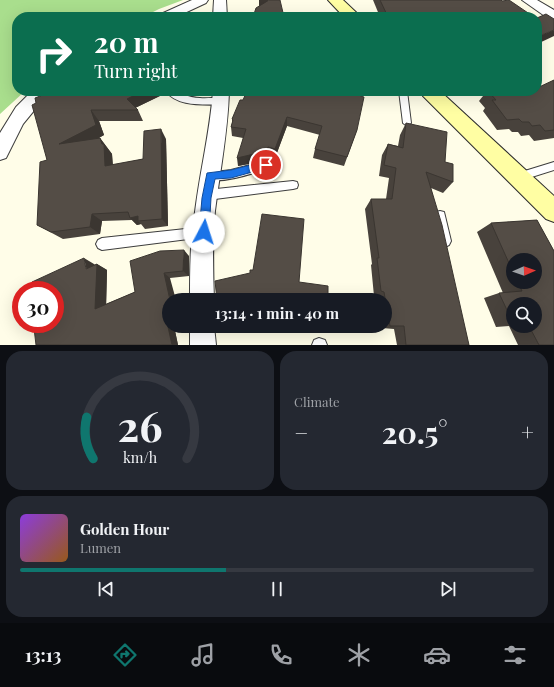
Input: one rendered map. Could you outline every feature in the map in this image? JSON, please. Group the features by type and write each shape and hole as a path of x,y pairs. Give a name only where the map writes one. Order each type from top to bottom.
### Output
{"main road":[{"path":"335,0 348,12"},
{"path":"434,96 554,211"}],"street":[{"path":"177,12 202,0"},
{"path":"220,0 220,12"},
{"path":"528,0 554,16"},
{"path":"0,153 4,141 17,117 37,96"},
{"path":"202,293 207,195 211,176 221,96"},
{"path":"202,333 203,345"}],"lane":[{"path":"178,96 188,100 221,96"},
{"path":"404,96 407,123"},
{"path":"211,176 231,174 266,165"},
{"path":"518,177 554,166"},
{"path":"207,195 293,185"},
{"path":"440,216 448,254"},
{"path":"102,244 204,232"}],"green space":[{"path":"0,0 183,0 153,12 12,12 12,96 20,96 0,114"}],"building":[{"path":"269,0 280,0 283,12 255,12 256,8"},
{"path":"380,0 509,0 527,12 386,12"},
{"path":"546,14 554,19 554,30 542,35 542,16"},
{"path":"554,80 554,130 545,131 540,125 532,126 529,122 522,122 519,119 507,120 492,100 496,100 492,96 542,96 542,86"},
{"path":"40,96 133,96 127,99 138,110 91,110 96,125 59,144 100,138 102,144 104,144 105,166 143,159 144,131 161,129 162,219 138,221 138,216 130,218 128,212 92,214 90,227 51,232 37,225 40,162 47,160 32,105 36,103 35,98"},
{"path":"245,96 364,97 357,130 347,157 315,149 322,126 287,117 275,149 268,147 267,151 237,158 246,129 231,127 232,119 240,100 243,100"},
{"path":"406,123 447,132 445,162 453,164 453,182 426,172 442,225 469,345 406,345 404,326 392,326 392,293 384,293 381,291 377,258 379,258 371,199 392,199 396,168 384,165 388,144 403,148"},
{"path":"262,214 304,219 299,282 328,286 328,293 216,293 215,281 250,273 250,270 253,270"},
{"path":"537,220 554,251 554,345 539,345 533,333 542,333 542,297 506,297 506,308 499,293 522,291 521,289 542,289 542,253 506,253 506,256 491,223"},
{"path":"184,250 183,271 164,273 168,293 162,293 162,333 169,333 172,345 36,345 35,333 64,333 64,281 34,281 84,258 86,269 97,264 95,309 135,292 130,261 160,251"}],"route":[{"path":"204,232 207,198 211,176 231,174 266,165"}]}
